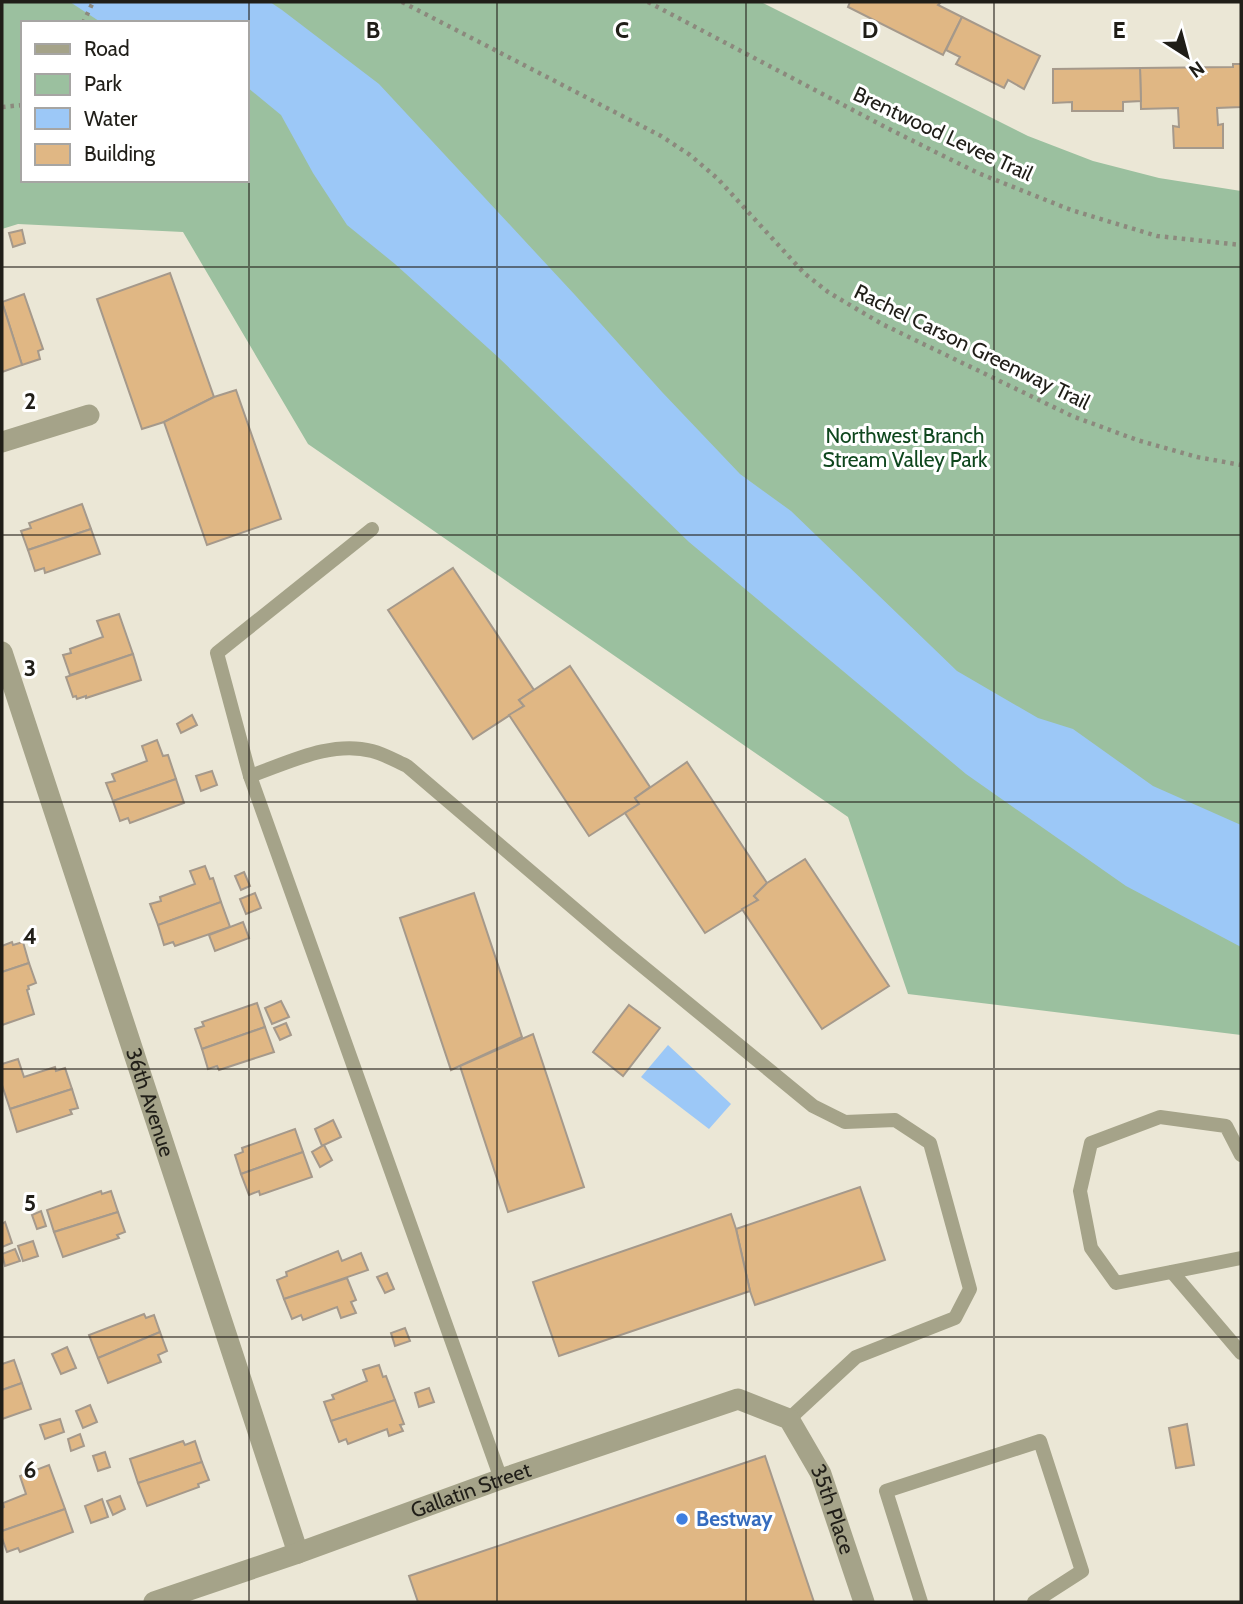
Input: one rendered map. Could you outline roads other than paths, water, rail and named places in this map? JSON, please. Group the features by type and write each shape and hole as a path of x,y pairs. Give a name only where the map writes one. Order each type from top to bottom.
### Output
{"street":[{"path":"2,442 89,415"},
{"name":"36th Avenue","path":"2,652 298,1553"},
{"name":"Gallatin Street","path":"153,1602 298,1553 501,1479 738,1399 789,1419"},
{"name":"35th Place","path":"789,1419 821,1474 864,1602"}],"lane":[{"path":"372,528 217,653 250,776 501,1479"},
{"path":"250,776 308,755 341,747 372,751 407,766 618,946 813,1106 845,1122 895,1119 930,1143 970,1289 955,1318 856,1357 789,1419"},
{"path":"1241,1155 1226,1126 1160,1117 1091,1143 1080,1191 1091,1248 1116,1283 1241,1258"},
{"path":"1172,1272 1241,1353"},
{"path":"921,1602 886,1491 1040,1441 1082,1571 1034,1602"}],"water":[{"path":"70,2 270,2 379,84 740,474 791,511 957,671 1038,718 1073,729 1153,786 1241,825 1241,947 1126,886 966,774 689,542 498,357 395,264 347,225 313,173 281,115 248,88 248,21 99,21"},
{"path":"668,1045 731,1104 709,1129 641,1077"}],"place":[{"name":"Bestway","path":"682,1519"}],"park label":[{"name":"Northwest Branch Stream Valley Park","path":"905,448"}]}
